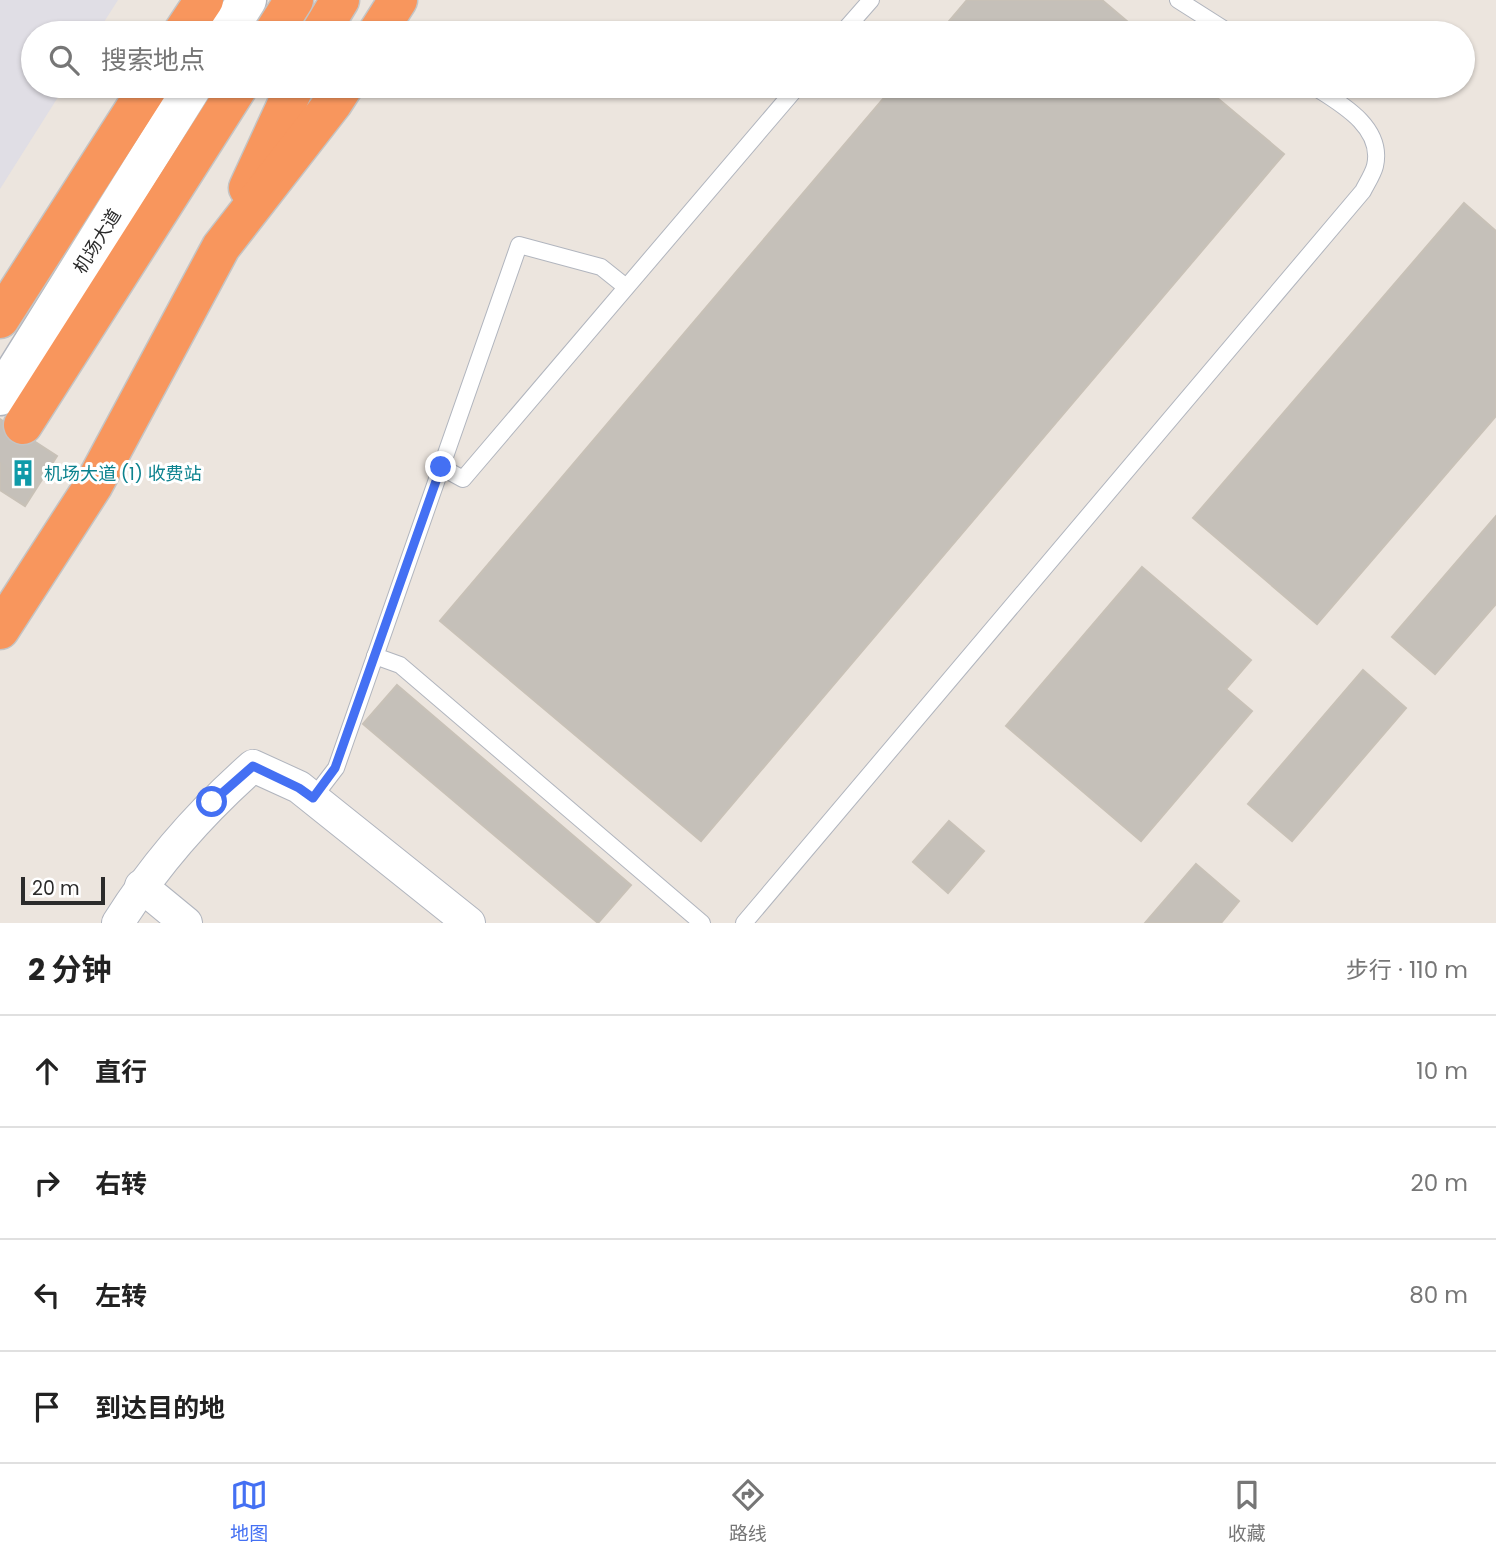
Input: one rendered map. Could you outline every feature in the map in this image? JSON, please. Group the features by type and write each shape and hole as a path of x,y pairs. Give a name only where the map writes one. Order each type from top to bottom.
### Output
{"highway":[{"path":"190,21 204,0"},
{"path":"281,21 294,0"},
{"path":"327,21 340,0"},
{"path":"385,21 398,0"},
{"path":"0,319 141,98"},
{"path":"23,425 231,98"},
{"path":"0,630 93,486 221,247 289,98"},
{"path":"221,247 336,98"}],"main road":[{"path":"234,21 247,0"},
{"name":"机场大道","path":"0,396 186,98"}],"street":[{"path":"118,923 141,886 212,802 253,766 299,788 313,798 469,923"},
{"path":"141,886 186,923"}],"lane":[{"path":"853,21 871,0"},
{"path":"1178,0 1211,21"},
{"path":"441,467 463,479 788,98"},
{"path":"744,923 1363,191 1376,165 1373,137 1359,119 1329,98"},
{"path":"313,798 335,768 519,245 601,267 626,288"},
{"path":"375,656 400,665 702,923"}],"shaded area":[{"path":"0,0 118,0 105,21 21,21 21,98 57,98 0,189"}],"building":[{"path":"967,0 1102,0 1127,21 949,21"},
{"path":"884,98 1217,98 1284,154 701,841 440,621"},
{"path":"1464,203 1496,231 1496,416 1317,624 1193,518"},
{"name":"机场大道 (1) 收费站","path":"0,419 57,456 25,506 0,490"},
{"path":"1496,516 1496,604 1435,674 1392,637"},
{"path":"1142,567 1251,660 1226,689 1252,711 1141,841 1006,726"},
{"path":"1363,670 1406,708 1292,841 1248,804"},
{"path":"397,685 631,885 598,923 363,724"},
{"path":"949,821 984,851 948,893 913,862"},
{"path":"1196,864 1239,901 1221,923 1145,923"}],"tunnel":[{"path":"0,462 23,425"}],"place":[{"name":"机场大道 (1) 收费站","path":"23,473"}],"route":[{"path":"212,802 253,766 299,788 313,798 335,768 441,467"}]}
